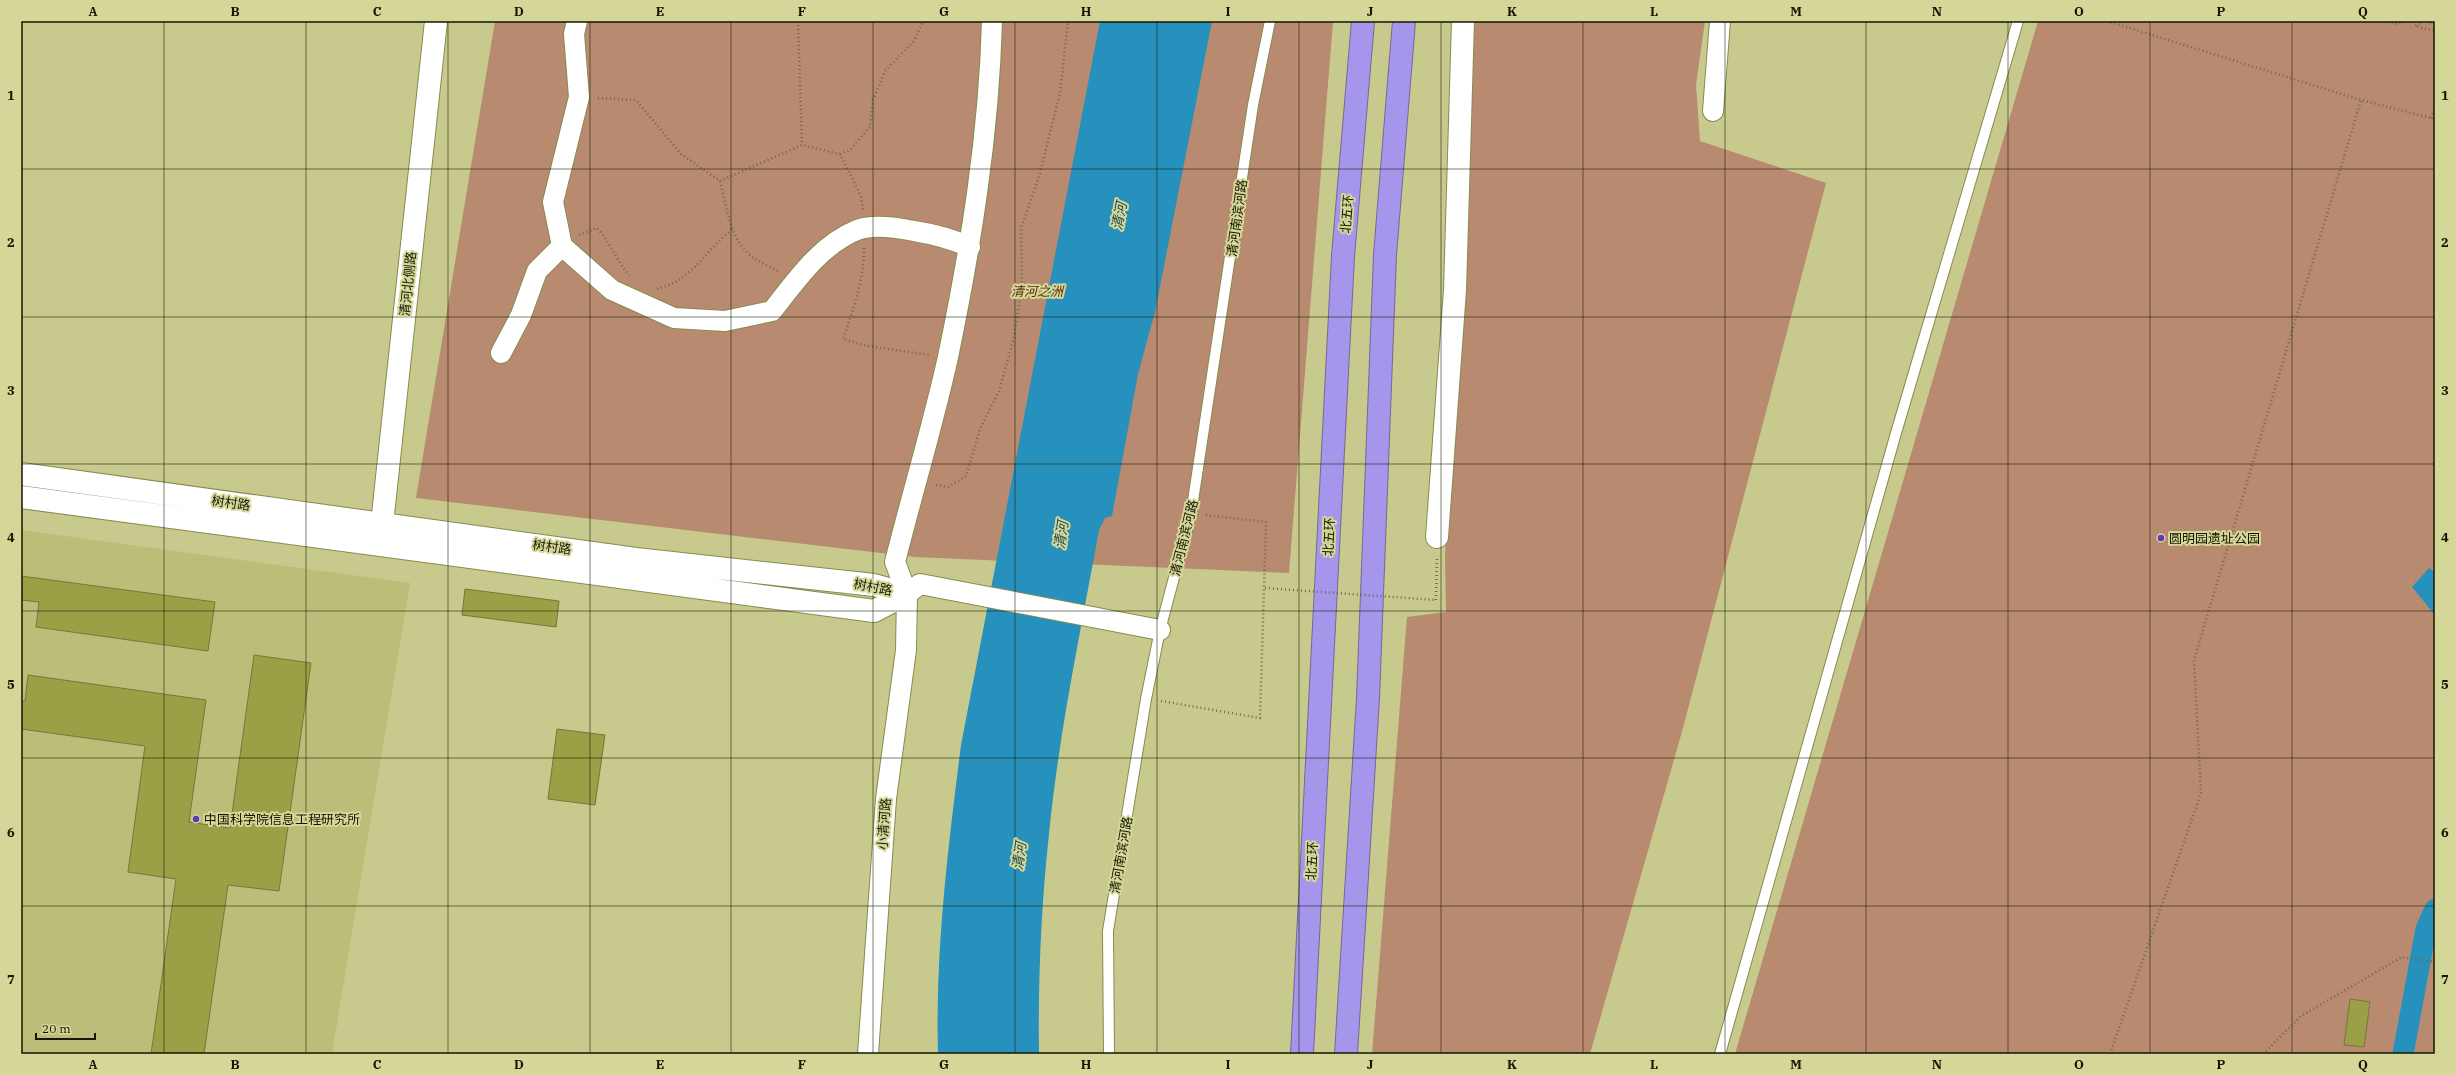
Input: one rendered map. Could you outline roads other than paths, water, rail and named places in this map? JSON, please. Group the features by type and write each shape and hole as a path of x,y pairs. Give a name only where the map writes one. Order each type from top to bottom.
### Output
{"highway":[{"name":"北五环","path":"1302,1054 1343,256 1363,21"},
{"path":"1346,1054 1368,698 1385,255 1404,21"}],"main road":[{"name":"清河北侧路","path":"383,547 382,524 436,21"},
{"path":"1437,537 1454,290 1463,21"},
{"name":"树村路","path":"21,474 636,559 874,585 907,594"},
{"name":"树村路","path":"21,497 383,547 874,610 907,594"}],"street":[{"path":"577,21 574,34 579,97 553,202 562,246 612,290 674,318 725,321 772,311 804,269 829,247 858,230 893,227 956,240 970,247"},
{"path":"992,21 990,90 970,247 947,358 894,562 907,594 920,584 1160,630"},
{"path":"1713,111 1720,21"},
{"path":"501,353 521,314 537,271 562,246"},
{"name":"小清河路","path":"868,1054 886,799 906,650 907,594"}],"lane":[{"name":"清河南滨河路","path":"1108,1054 1108,931 1146,699 1160,630 1192,514 1253,105 1270,21"},
{"path":"1720,1054 1896,433 2018,21"}],"water":[{"name":"清河","path":"1100,21 1212,21 1155,312 1138,374 1112,516 1105,518 1099,530 1064,719 1053,796 1046,861 1042,916 1039,1054 938,1054 938,977 947,861 961,745"},
{"path":"2429,568 2435,572 2435,615 2412,587"}],"waterway":[{"path":"2403,1054 2426,929 2435,909"}],"place":[{"name":"圆明园遗址公园","path":"2161,538"},
{"name":"中国科学院信息工程研究所","path":"196,819"}],"park label":[{"name":"清河之洲","path":"1037,291"}]}
